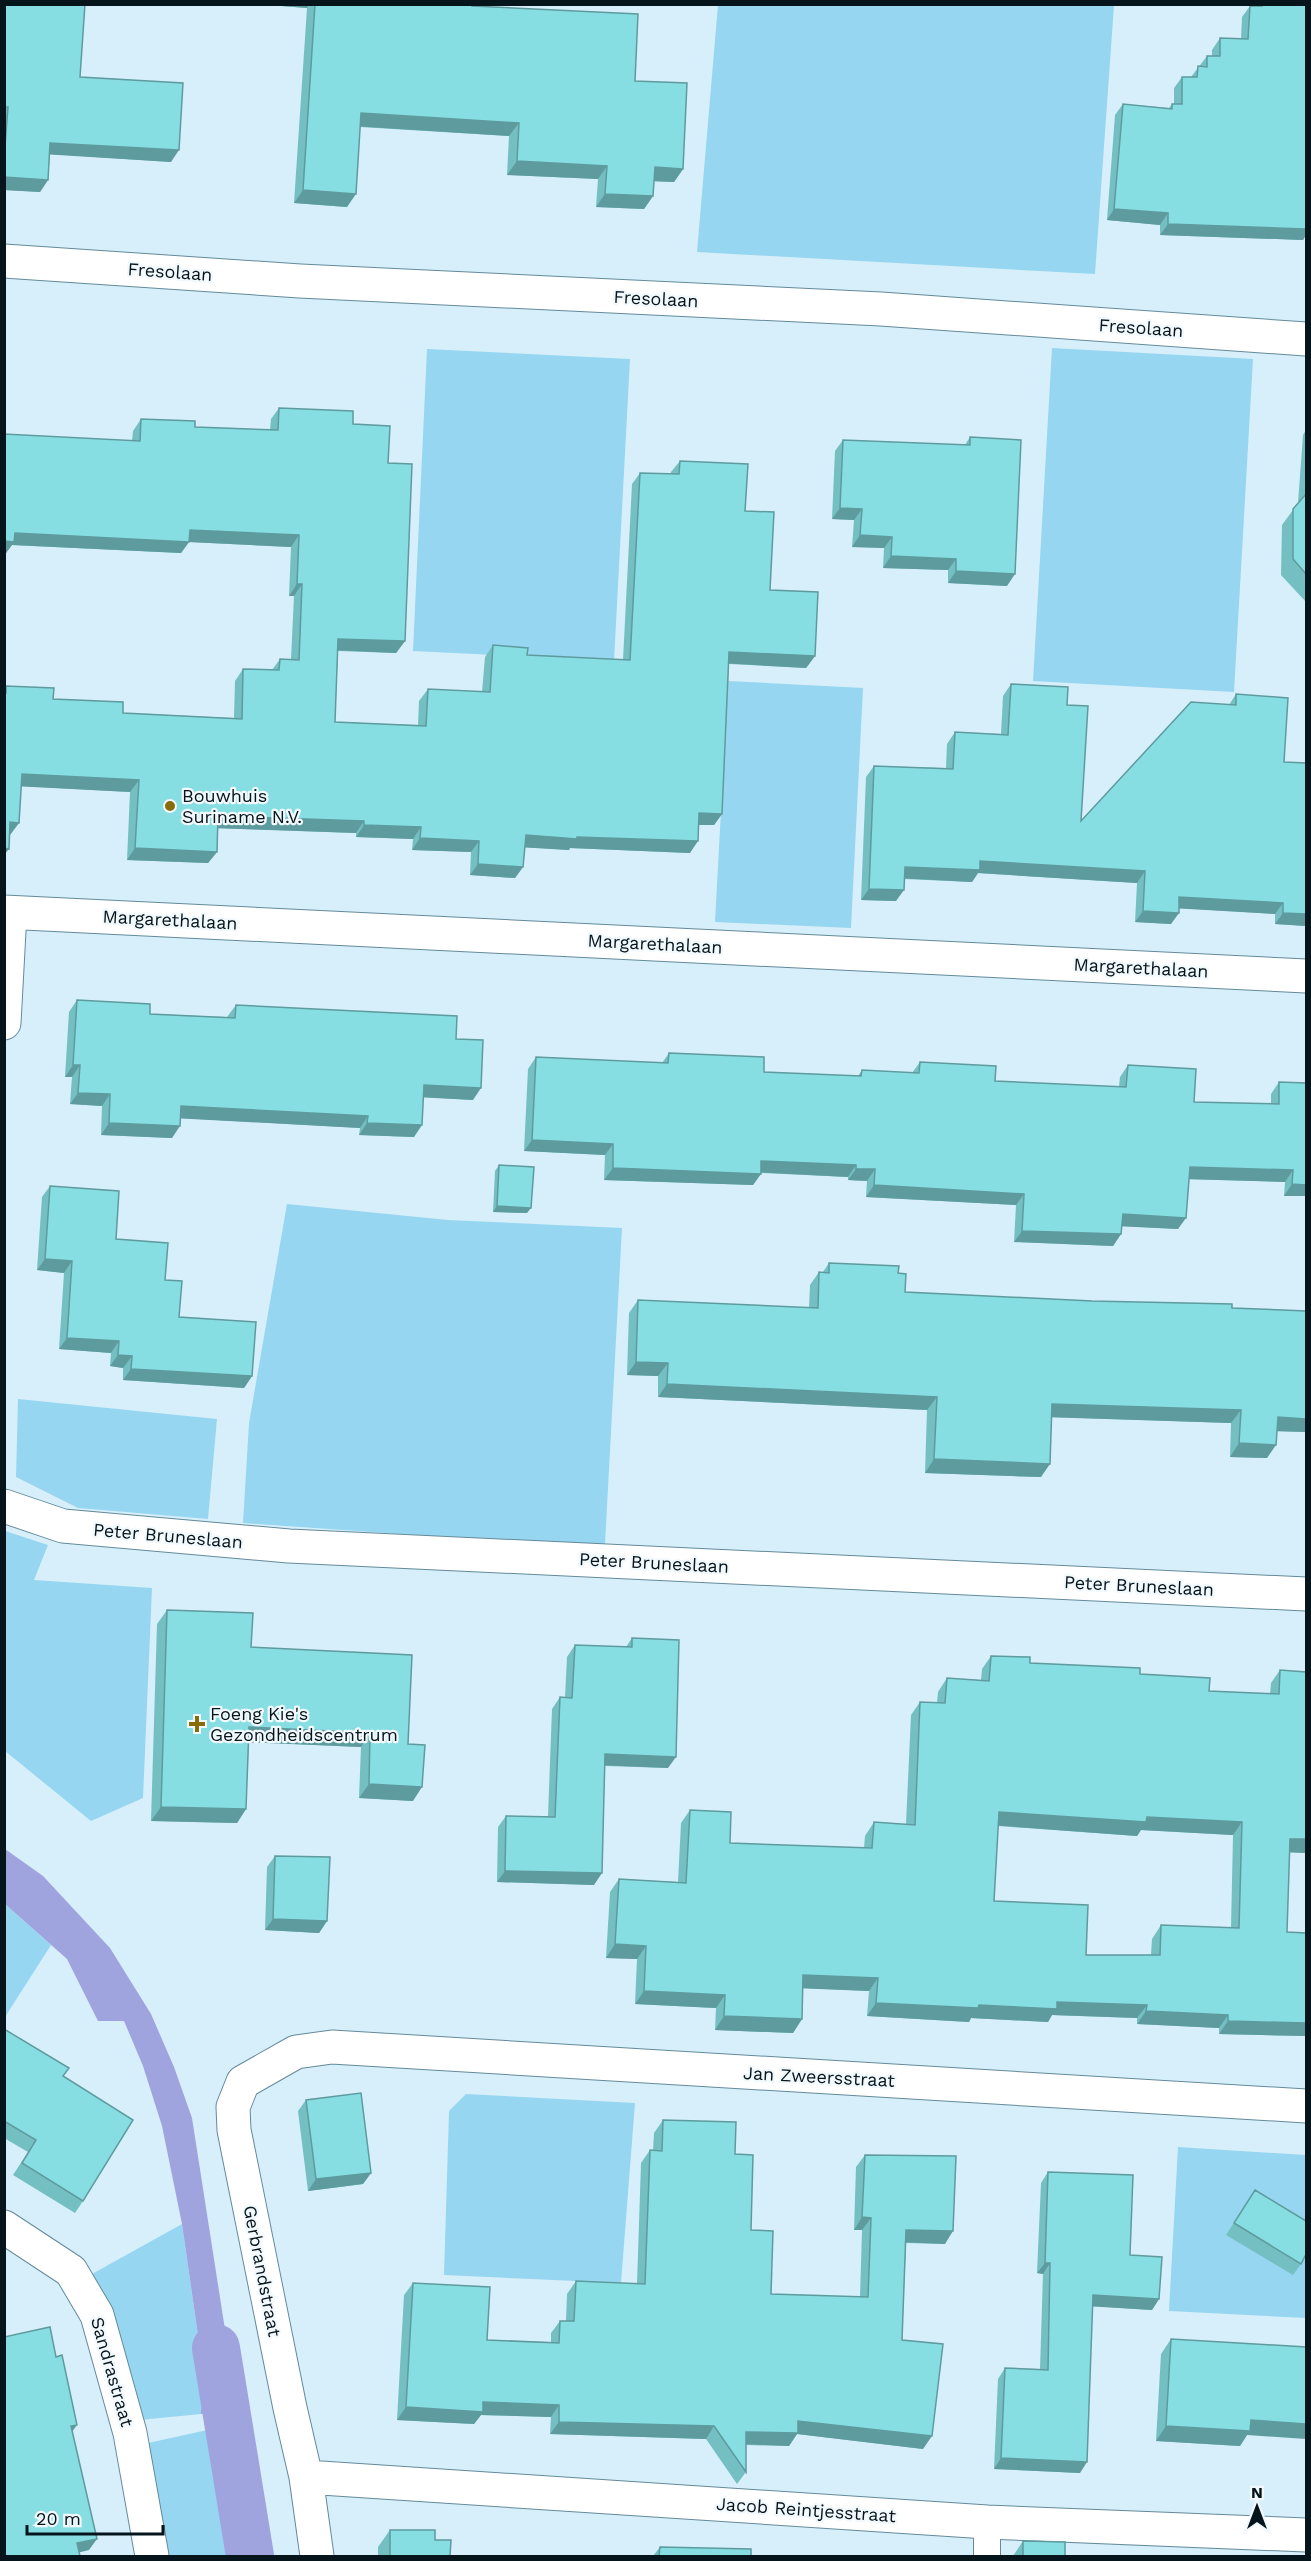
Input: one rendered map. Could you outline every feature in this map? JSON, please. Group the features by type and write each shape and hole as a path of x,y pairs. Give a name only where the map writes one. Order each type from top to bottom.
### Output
{"street":[{"name":"Fresolaan","path":"4,261 300,281 881,309 1306,339"},
{"name":"Margarethalaan","path":"7,912 1306,976"},
{"path":"4,1023 7,912"},
{"name":"Peter Bruneslaan","path":"4,1506 63,1526 289,1546 1306,1594"},
{"name":"Jan Zweersstraat","path":"332,2047 1306,2106"},
{"name":"Gerbrandstraat","path":"317,2556 306,2476 236,2142 233,2107 243,2082 268,2066 296,2052 332,2047"},
{"name":"Sandrastraat","path":"4,2227 71,2271 97,2315 130,2433 152,2556"},
{"name":"Jacob Reintjesstraat","path":"306,2476 987,2522 1306,2535"}],"lane":[{"path":"987,2522 987,2556"}],"shaded area":[{"path":"718,5 1114,5 1095,274 697,252"},
{"path":"1052,348 1253,359 1234,692 1033,681"},
{"path":"427,349 630,359 614,661 413,651"},
{"path":"728,681 863,688 851,928 715,922"},
{"path":"287,1204 448,1220 622,1228 605,1544 429,1536 243,1523 249,1423"},
{"path":"18,1399 217,1419 208,1519 78,1508 16,1477"},
{"path":"5,1531 48,1545 34,1580 152,1588 143,1798 91,1821 5,1751"},
{"path":"5,1849 43,1876 110,1948 151,2014 174,2067 192,2118 236,2400 245,2401 245,2410 201,2414 201,2409 208,2405 182,2224 162,2126 143,2066 124,2021 98,2021 67,1959 5,1904"},
{"path":"5,1904 51,1945 5,2017"},
{"path":"466,2094 635,2103 621,2283 444,2275 449,2111"},
{"path":"1178,2147 1306,2155 1306,2318 1169,2311"},
{"path":"182,2224 208,2405 201,2409 201,2414 140,2420 92,2274"},
{"path":"237,2426 242,2432 265,2556 228,2556 216,2469 217,2436 221,2427"},
{"path":"221,2427 217,2436 216,2469 228,2556 167,2556 148,2443"}],"building":[{"path":"4,4 85,4 80,77 183,83 179,150 50,143 48,180 4,177 8,107 4,107"},
{"path":"315,4 472,4 472,6 638,14 635,81 687,83 683,169 655,167 653,196 605,194 607,166 517,161 519,123 361,113 356,194 303,190"},
{"path":"1262,4 1306,4 1306,229 1168,224 1168,213 1114,209 1123,104 1172,109 1172,104 1182,104 1182,77 1197,77 1198,66 1207,67 1207,56 1220,56 1220,38 1248,39 1250,6 1262,6"},
{"path":"279,408 353,411 353,424 390,426 388,463 412,464 405,641 338,639 335,722 426,726 428,689 490,692 493,645 528,648 527,655 630,660 640,473 679,474 680,461 748,464 745,511 774,512 770,590 818,592 815,656 729,652 722,814 699,813 698,841 577,837 577,839 526,835 523,867 478,864 479,841 420,838 421,827 364,825 364,821 218,816 217,852 135,848 139,780 22,774 19,823 10,822 9,849 4,848 4,693 6,693 6,686 54,688 53,699 123,702 123,713 242,719 243,669 279,670 280,659 299,660 302,584 297,584 299,535 190,530 189,542 15,533 14,542 4,541 4,434 140,441 141,419 195,421 195,427 278,430"},
{"path":"970,437 1021,440 1015,574 956,571 956,559 891,556 892,537 860,535 862,509 840,508 843,440 970,445"},
{"path":"1306,494 1306,574 1293,559 1293,509"},
{"path":"1011,684 1068,687 1067,705 1088,706 1081,821 1191,702 1236,705 1236,694 1288,698 1284,762 1306,763 1306,914 1283,913 1283,903 1179,897 1179,913 1143,911 1145,871 980,861 980,870 905,867 904,890 869,889 874,766 953,769 955,732 1008,735"},
{"path":"77,1000 150,1004 150,1014 235,1018 236,1005 457,1016 456,1039 483,1040 481,1088 424,1085 422,1125 367,1123 368,1116 181,1106 180,1126 109,1123 110,1094 78,1093 80,1065 73,1065"},
{"path":"669,1053 764,1057 764,1072 861,1076 862,1070 919,1073 920,1062 996,1066 995,1081 1126,1087 1128,1065 1196,1069 1194,1102 1279,1104 1279,1082 1306,1083 1306,1185 1292,1184 1293,1170 1190,1167 1186,1218 1123,1214 1121,1234 1022,1231 1024,1194 874,1185 875,1169 856,1169 856,1165 761,1161 761,1174 613,1168 613,1144 532,1140 536,1057 668,1063"},
{"path":"499,1165 534,1167 531,1208 497,1206"},
{"path":"50,1186 119,1191 116,1239 168,1243 165,1280 182,1281 179,1317 256,1322 252,1376 131,1369 132,1356 118,1355 119,1341 67,1338 72,1261 45,1259"},
{"path":"829,1263 899,1266 898,1273 906,1274 905,1292 1092,1301 1232,1304 1232,1308 1306,1311 1306,1419 1278,1417 1276,1445 1239,1443 1241,1410 1052,1404 1050,1464 934,1459 937,1397 667,1384 668,1363 636,1362 638,1300 818,1308 819,1272 829,1273"},
{"path":"167,1610 253,1613 251,1647 412,1655 408,1744 425,1745 422,1787 369,1784 370,1733 249,1727 246,1809 161,1807"},
{"path":"632,1638 679,1640 676,1757 605,1754 602,1873 505,1871 506,1816 555,1817 560,1697 572,1698 575,1645 632,1647"},
{"path":"991,1656 1030,1657 1030,1663 1140,1668 1140,1674 1210,1678 1209,1691 1279,1694 1280,1670 1306,1672 1306,1839 1290,1839 1287,1932 1306,1933 1306,2023 1228,2021 1228,2015 1146,2011 1147,2005 1057,2002 1057,2009 876,2003 878,1978 803,1975 802,2019 724,2016 725,1995 644,1991 646,1946 615,1944 619,1879 686,1883 690,1810 731,1812 730,1843 872,1848 874,1822 915,1825 920,1702 945,1703 947,1678 989,1681","holes":["999,1812 1146,1822 1147,1817 1242,1822 1239,1928 1161,1925 1160,1955 1086,1955 1088,1905 994,1901"]},
{"path":"275,1856 330,1857 327,1921 273,1919"},
{"path":"4,2029 69,2068 63,2076 133,2120 83,2201 22,2163 36,2140 4,2121"},
{"path":"361,2093 371,2173 316,2179 306,2100"},
{"path":"663,2120 736,2122 735,2154 753,2155 751,2230 773,2231 771,2294 868,2297 871,2218 862,2217 865,2155 956,2156 953,2231 906,2230 902,2340 943,2344 932,2436 798,2421 798,2433 746,2432 746,2472 714,2426 559,2422 559,2405 483,2402 483,2412 406,2407 413,2283 490,2287 487,2340 559,2343 560,2321 574,2321 576,2281 645,2284 650,2150 662,2151"},
{"path":"1048,2172 1133,2175 1130,2255 1162,2257 1159,2299 1093,2295 1087,2462 1001,2458 1005,2368 1048,2370 1050,2263 1045,2263"},
{"path":"1255,2190 1306,2221 1306,2254 1301,2264 1234,2223"},
{"path":"50,2327 56,2357 62,2355 77,2425 71,2426 97,2539 77,2543 80,2556 4,2556 4,2337"},
{"path":"1171,2339 1306,2347 1306,2424 1251,2420 1250,2431 1166,2426"},
{"path":"390,2530 435,2530 435,2540 451,2540 450,2556 390,2556"},
{"path":"1023,2541 1065,2542 1065,2556 1023,2556"},
{"path":"660,2547 751,2549 751,2556 659,2556"}],"waterway":[{"path":"216,2348 250,2556"}],"place":[{"name":"Bouwhuis Suriname N.V.","path":"170,806"},
{"name":"Foeng Kie's Gezondheidscentrum","path":"197,1724"}]}
